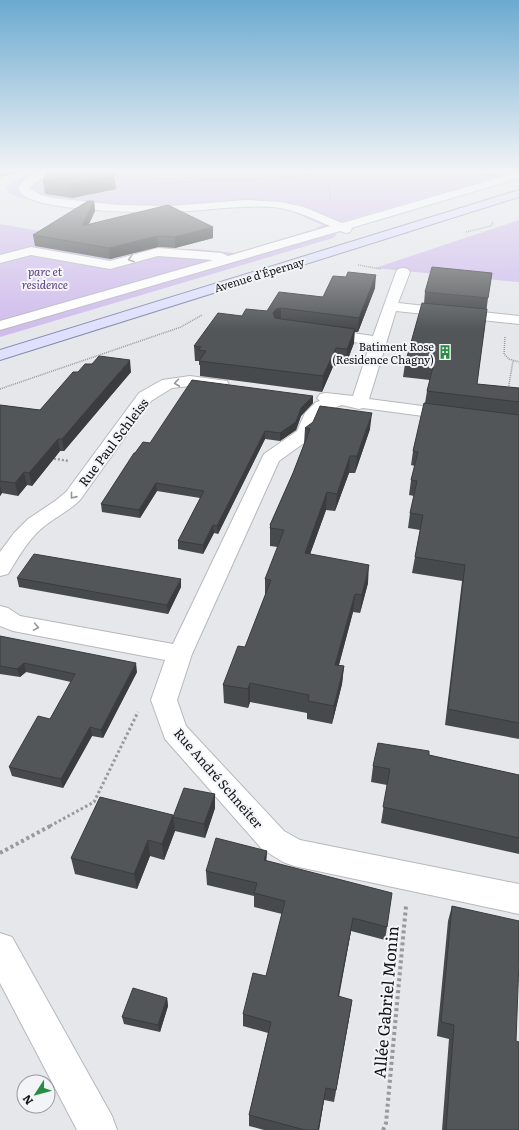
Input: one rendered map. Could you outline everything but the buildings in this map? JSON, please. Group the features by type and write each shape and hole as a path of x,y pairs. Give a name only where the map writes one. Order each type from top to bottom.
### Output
{"main road":[{"name":"Avenue d'Épernay","path":"0,355 415,225"}],"street":[{"path":"336,225 369,239"},
{"path":"0,326 350,225"},
{"path":"0,259 31,251 110,265 158,252 239,257"},
{"path":"350,402 379,341 403,272"},
{"path":"390,306 513,319"},
{"path":"311,332 379,341"},
{"name":"Rue Paul Schleiss","path":"0,569 29,528 44,516 65,505 145,397 168,384 190,381 238,387"},
{"path":"309,396 471,418"},
{"path":"165,701 180,654 271,458 305,434 311,417 322,406 350,402"},
{"path":"0,614 13,623 180,654"},
{"name":"Rue André Schneiter","path":"165,701 175,731 273,840 294,852 519,898"},
{"path":"0,949 98,1130"}],"path":[{"path":"462,233 492,225"},
{"path":"361,261 356,264 403,272"},
{"path":"0,389 181,327 208,312"},
{"path":"513,319 502,352 504,356 513,361 519,362"},
{"path":"508,391 513,361"},
{"path":"44,457 95,466"},
{"path":"0,853 94,802 140,709 165,701"},
{"name":"Allée Gabriel Monin","path":"383,1130 386,1123 409,876"}],"green space":[{"name":"parc et residence","path":"0,225 140,249 195,249 235,253 315,229 322,225 330,225 326,226 337,235 333,238 0,337"},
{"path":"505,225 519,225 519,282 375,268"}],"place":[{"name":"Batiment Rose (Residence Chagny)","path":"445,352"}]}
